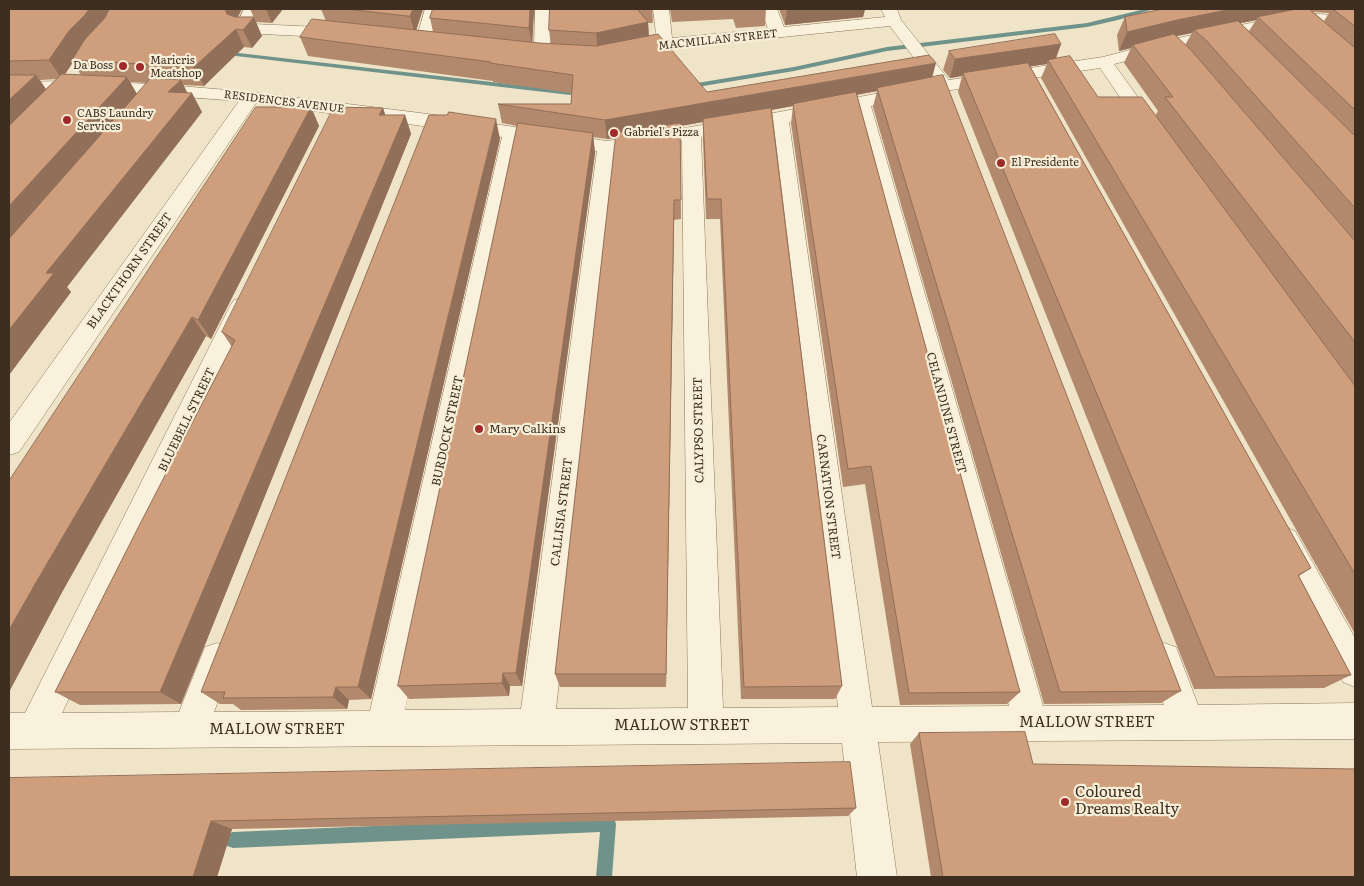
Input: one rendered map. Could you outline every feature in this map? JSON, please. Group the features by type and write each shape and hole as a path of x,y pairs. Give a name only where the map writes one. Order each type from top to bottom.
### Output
{"street":[{"path":"252,9 243,28 355,34"},
{"path":"419,42 426,35 433,9"},
{"path":"542,55 543,9"},
{"path":"661,9 665,44"},
{"path":"769,9 778,34"},
{"path":"892,15 949,96"},
{"name":"MACMILLAN STREET","path":"617,54 665,44 778,34 892,15"},
{"path":"327,31 334,16"},
{"path":"1299,18 1320,36"},
{"name":"RESIDENCES AVENUE","path":"9,87 75,78 156,89 251,97 339,108 607,147 861,102 949,96 1027,73 1174,52 1232,32 1299,18 1355,21"},
{"path":"1232,32 1245,46"},
{"path":"401,40 438,44"},
{"path":"523,53 560,56"},
{"path":"1104,62 1161,142"},
{"path":"1027,73 1041,99"},
{"path":"53,103 75,78"},
{"path":"139,109 156,89"},
{"name":"BLACKTHORN STREET","path":"9,444 251,97"},
{"name":"CELANDINE STREET","path":"861,102 1032,724"},
{"path":"326,135 339,108"},
{"name":"CARNATION STREET","path":"779,118 877,877"},
{"path":"418,148 428,120"},
{"name":"BURDOCK STREET","path":"384,729 512,133"},
{"name":"CALYPSO STREET","path":"691,133 706,726"},
{"name":"CALLISIA STREET","path":"536,728 607,147"},
{"name":"BLUEBELL STREET","path":"22,731 252,286"},
{"path":"1274,523 1355,670"},
{"path":"190,730 226,638"},
{"path":"1156,640 1188,723"},
{"name":"MALLOW STREET","path":"22,731 1355,721"}],"building":[{"path":"9,9 89,9 69,31 49,60 9,61"},
{"path":"110,9 225,9 227,14 235,17 254,17 243,30 236,29 194,67 72,60 85,39 104,19"},
{"path":"346,9 413,9 410,16"},
{"path":"433,9 530,9 529,28 430,18"},
{"path":"550,9 637,9 648,22 596,33 549,30"},
{"path":"1163,9 1232,9 1127,32 1125,17"},
{"path":"1297,9 1309,9 1355,48 1355,110 1258,17"},
{"path":"1333,9 1355,9 1355,26"},
{"path":"312,19 539,43 596,46 658,34 707,92 929,55 936,63 605,120 498,104 571,104 573,75 491,62 300,37"},
{"path":"1238,21 1355,136 1355,208 1206,40 1194,30"},
{"path":"1055,34 1061,44 955,59 949,51"},
{"path":"1174,34 1191,50 1355,241 1355,342 1165,97 1173,97 1133,45"},
{"path":"1070,56 1098,97 1142,97 1355,386 1355,574 1048,60"},
{"path":"1028,63 1311,568 1298,575 1351,675 1215,677 963,73"},
{"path":"62,74 127,77 9,206 9,126"},
{"path":"9,75 36,75 9,100"},
{"path":"943,75 1181,691 1060,692 877,88"},
{"path":"151,78 181,80 168,92 192,93 46,273 54,273 9,330 9,239"},
{"path":"856,92 1020,692 909,693 871,466 848,469 793,104"},
{"path":"256,107 311,107 198,320 192,317 9,630 9,481"},
{"path":"334,107 383,108 379,115 405,115 160,692 55,692 235,340 222,332"},
{"path":"771,108 842,686 744,687 721,199 707,199 703,119"},
{"path":"449,112 496,119 358,687 336,687 333,697 223,698 225,692 201,692 429,115 447,115"},
{"path":"518,123 593,133 516,673 503,673 502,683 398,686"},
{"path":"680,123 681,200 674,200 666,674 555,674 616,133"},
{"path":"1025,732 1033,764 1355,769 1355,877 943,877 919,733"},
{"path":"850,762 856,808 211,821 193,877 9,877 9,778"}],"waterway":[{"path":"685,87 794,69 887,49 1087,25 1151,9"},
{"path":"221,53 570,93"},
{"path":"233,840 608,824 604,877"}],"place":[{"name":"Da Boss","path":"123,66"},
{"name":"Maricris Meatshop","path":"140,67"},
{"name":"CABS Laundry Services","path":"67,120"},
{"name":"Gabriel's Pizza","path":"614,133"},
{"name":"El Presidente","path":"1001,163"},
{"name":"Mary Calkins","path":"479,429"},
{"name":"Coloured Dreams Realty","path":"1065,802"}]}
